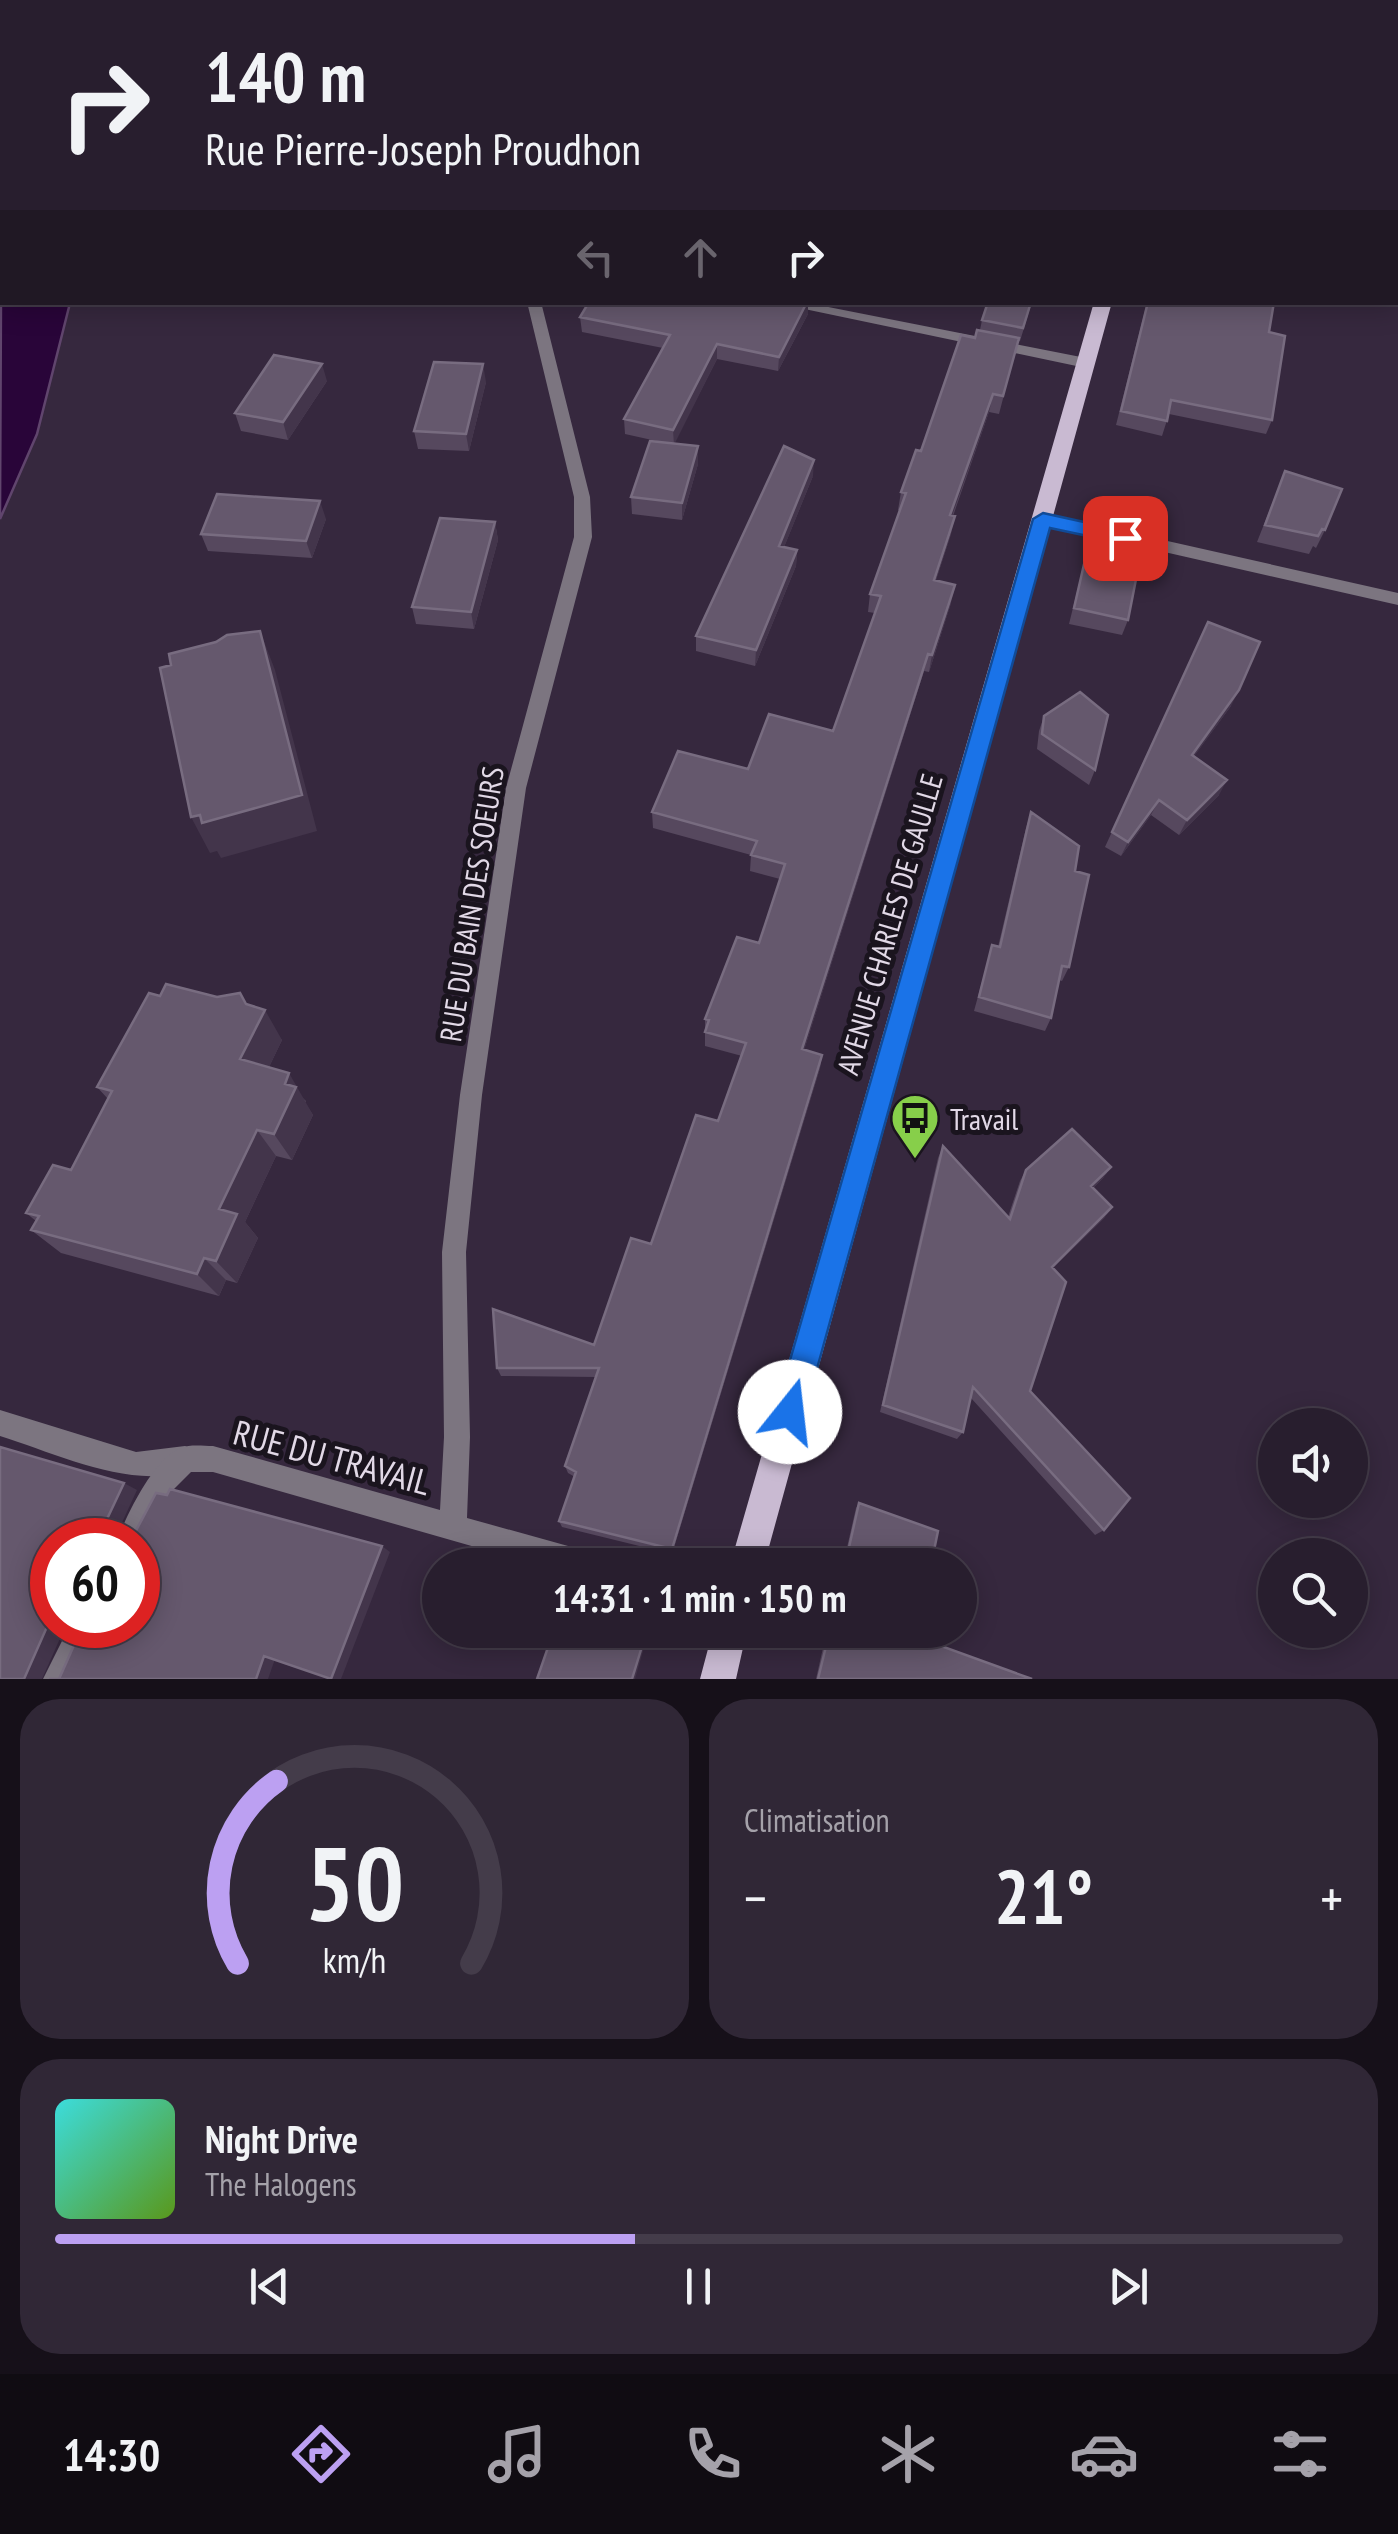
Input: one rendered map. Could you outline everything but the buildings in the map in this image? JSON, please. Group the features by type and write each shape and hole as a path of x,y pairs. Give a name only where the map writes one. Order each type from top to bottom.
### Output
{"main road":[{"name":"AVENUE CHARLES DE GAULLE","path":"752,1548 1102,305"},
{"path":"718,1679 726,1648"}],"street":[{"name":"RUE DU BAIN DES SOEURS","path":"453,1527 457,1437 454,1252 471,1095 516,788 583,537 582,497 535,305"},
{"path":"793,305 1086,363"},
{"path":"1043,519 1398,598"},
{"name":"RUE DU TRAVAIL","path":"0,1422 136,1464 213,1460 526,1548"},
{"path":"141,1518 157,1488 185,1459"},
{"path":"57,1679 74,1648"}],"shaded area":[{"path":"1,305 69,305 37,434 0,519"}],"place":[{"name":"Travail","path":"915,1160"}],"route":[{"path":"790,1412 1043,519 1125,538"}]}
